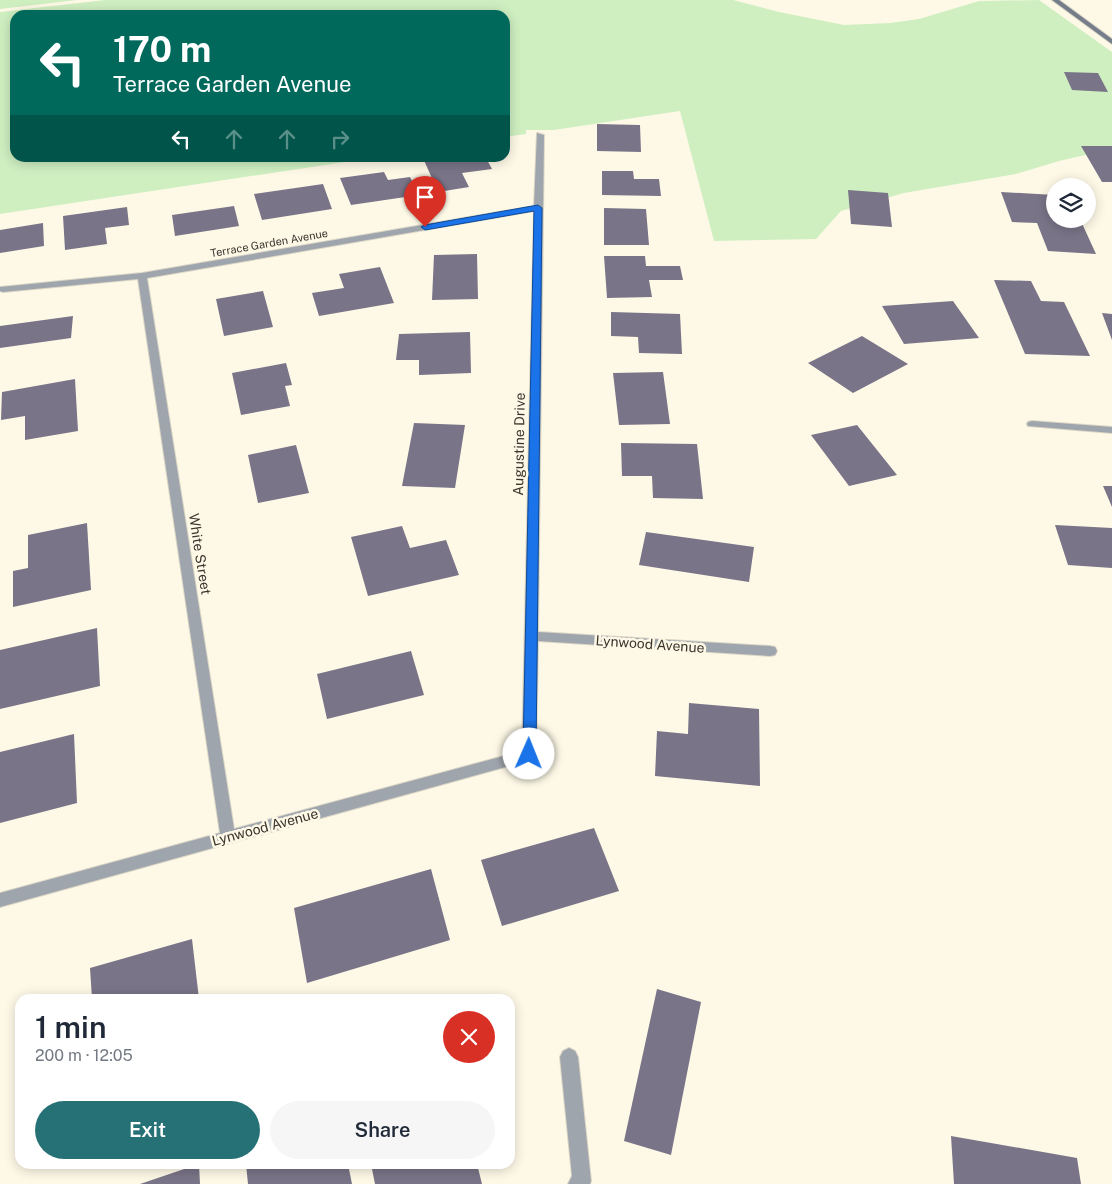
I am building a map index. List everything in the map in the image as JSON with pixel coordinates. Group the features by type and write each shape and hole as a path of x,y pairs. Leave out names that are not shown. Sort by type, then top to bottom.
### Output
{"street":[{"path":"1055,0 1112,42"},
{"name":"Augustine Drive","path":"529,754 540,135"},
{"name":"Terrace Garden Avenue","path":"3,289 142,276 538,208"},
{"name":"White Street","path":"142,276 228,837"},
{"path":"1032,424 1112,430"},
{"name":"Lynwood Avenue","path":"531,636 770,651"},
{"name":"Lynwood Avenue","path":"0,900 529,754"},
{"path":"569,1057 582,1181 577,1184"}],"green space":[{"path":"0,0 77,0 0,9"},
{"path":"105,0 733,0 779,12 844,25 890,23 919,19 979,1 1039,0 1112,52 1112,149 1059,161 1016,174 904,193 841,211 816,239 714,241 680,111 554,130 526,130 526,134 510,136 510,10 18,10"},
{"path":"10,11 10,162 344,162 0,214 0,12"}],"building":[{"path":"1064,72 1098,73 1108,92 1072,90"},
{"path":"597,124 640,125 641,152 597,151"},
{"path":"1081,146 1112,146 1112,182 1102,182"},
{"path":"425,162 488,162 492,169 462,173 469,187 438,192"},
{"path":"602,171 633,171 634,179 659,179 661,196 602,195"},
{"path":"384,172 388,180 410,177 419,195 351,205 340,178"},
{"path":"323,184 332,209 262,220 254,194"},
{"path":"848,190 888,193 892,227 851,224"},
{"path":"1001,192 1046,194 1046,228 1084,228 1096,254 1048,251 1037,223 1012,222"},
{"path":"234,206 239,226 175,236 172,215"},
{"path":"127,207 129,225 105,228 107,244 65,250 63,216"},
{"path":"604,208 646,209 649,245 604,245"},
{"path":"43,223 44,246 0,253 0,230"},
{"path":"477,254 478,299 432,300 434,255"},
{"path":"604,256 645,256 646,266 680,266 683,280 649,280 652,297 607,298"},
{"path":"380,267 394,303 319,316 312,293 344,288 339,274"},
{"path":"994,280 1031,281 1041,301 1064,302 1090,356 1025,354"},
{"path":"263,291 273,327 224,336 216,299"},
{"path":"953,301 979,338 904,344 882,306"},
{"path":"611,312 680,314 682,354 639,353 638,337 611,336"},
{"path":"1102,313 1112,314 1112,340"},
{"path":"73,316 71,338 0,348 0,326"},
{"path":"470,332 471,373 419,375 419,360 396,360 399,334"},
{"path":"862,336 908,364 853,393 808,363"},
{"path":"286,363 292,385 285,386 290,406 241,415 232,373"},
{"path":"663,372 670,424 619,425 613,373"},
{"path":"75,379 78,431 25,440 25,416 1,420 2,392"},
{"path":"414,423 465,425 455,488 402,486"},
{"path":"857,425 897,475 849,486 811,435"},
{"path":"621,443 697,444 703,499 653,498 652,476 622,476"},
{"path":"296,445 309,493 258,503 248,455"},
{"path":"1103,486 1112,486 1112,507"},
{"path":"87,523 91,590 13,607 13,571 28,568 28,535"},
{"path":"1055,525 1112,528 1112,568 1068,565"},
{"path":"402,526 410,548 446,540 459,575 368,596 351,537"},
{"path":"646,532 754,547 749,582 639,565"},
{"path":"97,628 100,686 0,709 0,650"},
{"path":"411,651 424,695 327,719 317,674"},
{"path":"689,703 759,709 760,786 655,776 657,731 688,734"},
{"path":"74,734 77,803 0,823 0,752"},
{"path":"594,828 619,891 502,926 481,860"},
{"path":"431,869 450,940 307,983 294,908"},
{"path":"192,939 198,994 92,994 90,968"},
{"path":"657,989 701,1002 671,1155 624,1141"},
{"path":"951,1136 1077,1158 1081,1184 954,1184"},
{"path":"184,1169 199,1169 200,1184 140,1184"},
{"path":"246,1169 349,1169 352,1184 248,1184"},
{"path":"372,1169 478,1169 482,1184 375,1184"}],"route":[{"path":"425,227 538,208 529,754"}]}
